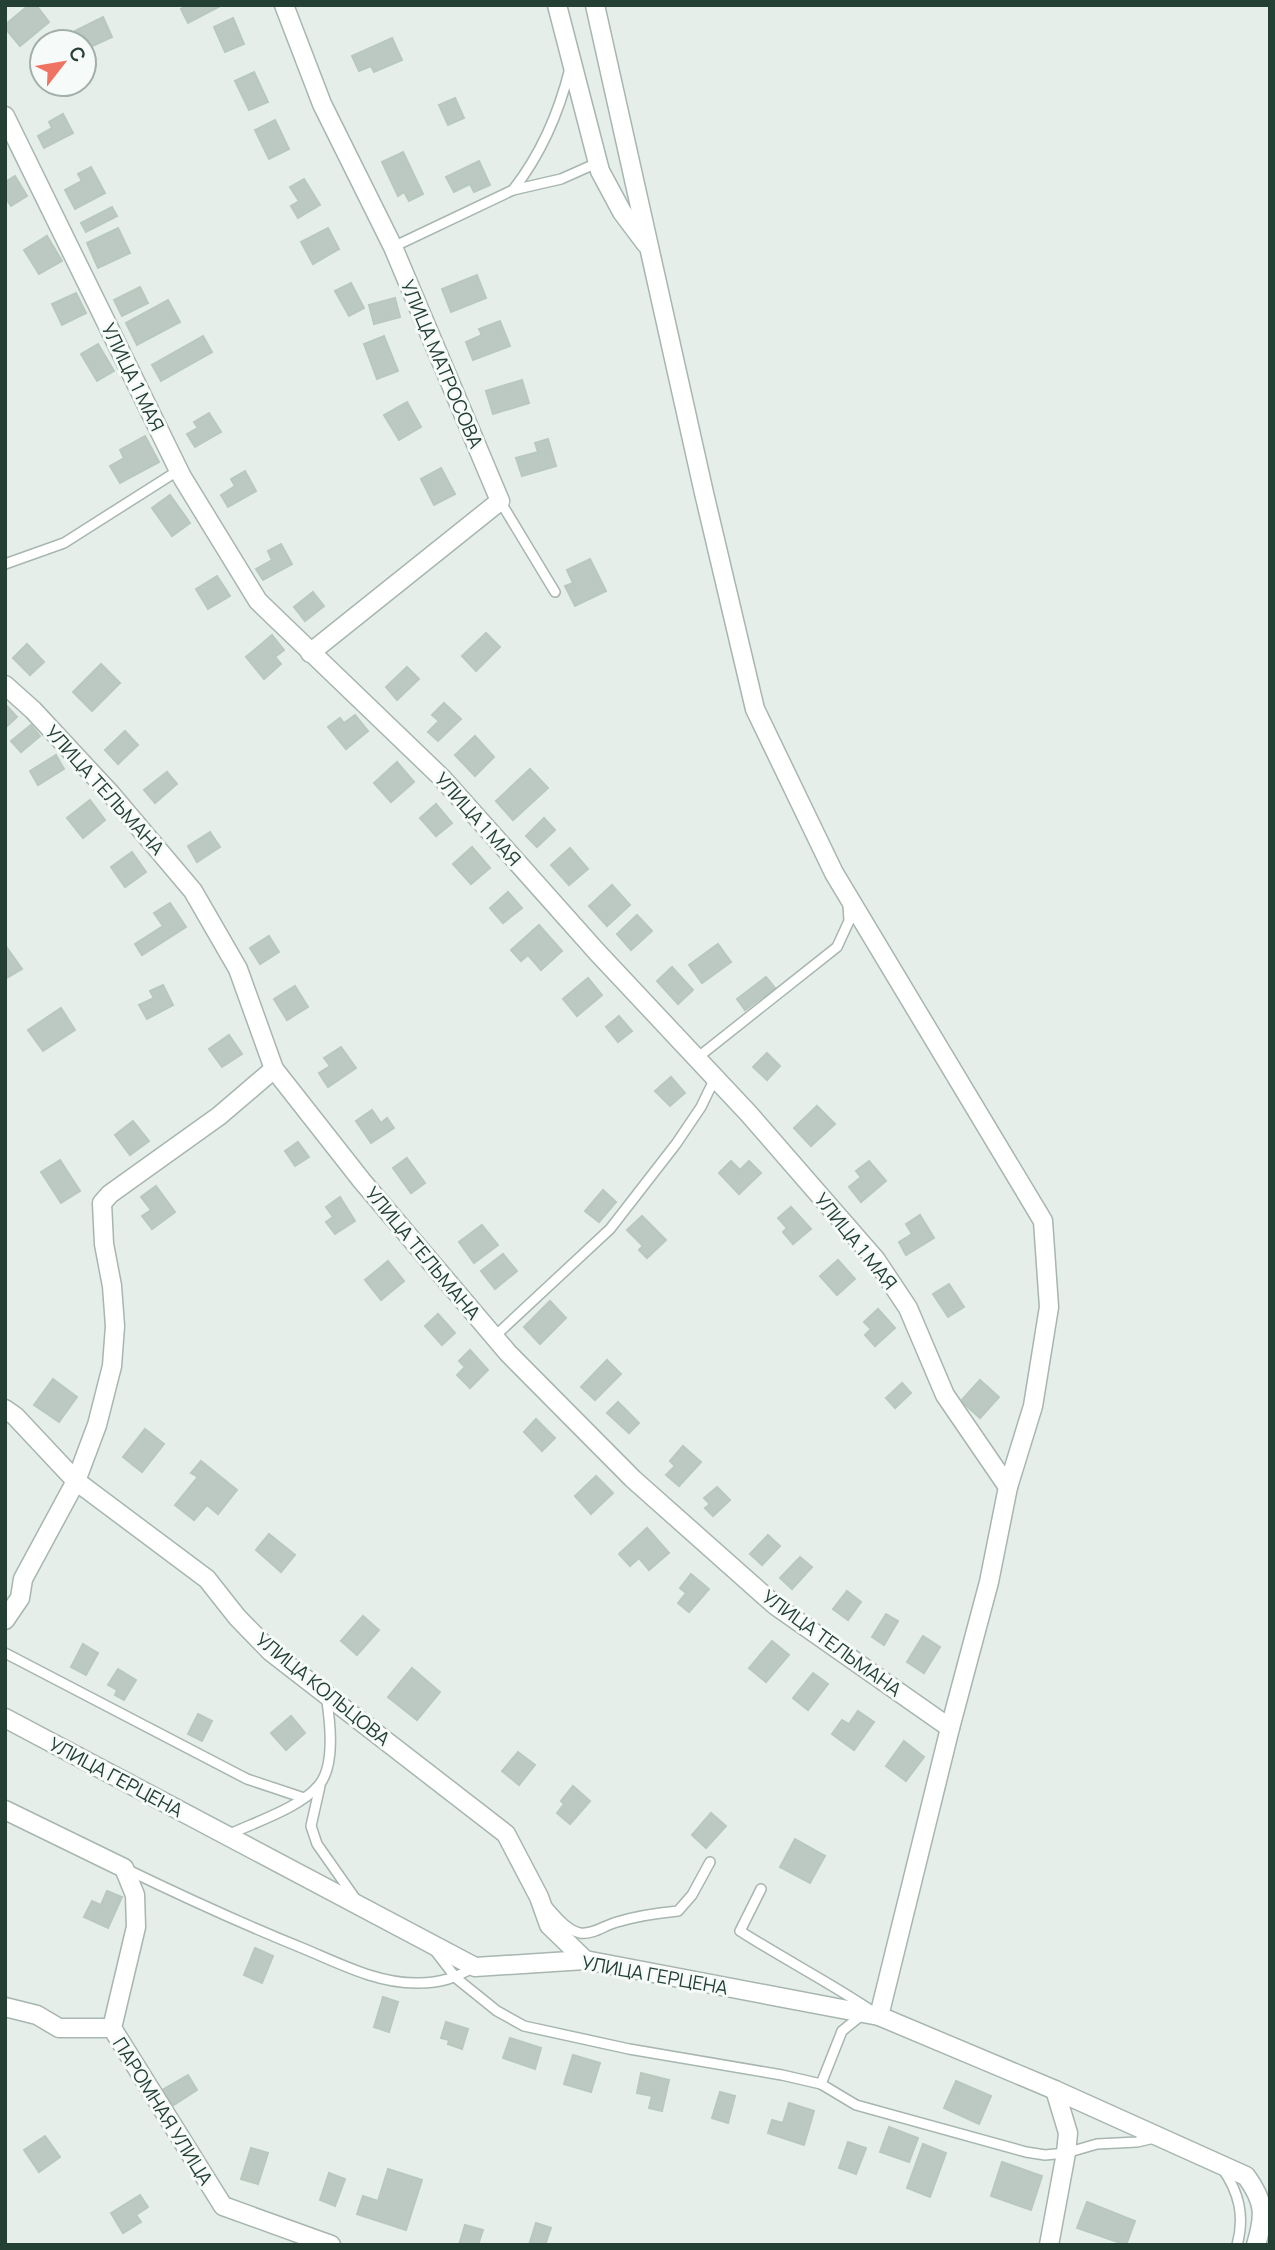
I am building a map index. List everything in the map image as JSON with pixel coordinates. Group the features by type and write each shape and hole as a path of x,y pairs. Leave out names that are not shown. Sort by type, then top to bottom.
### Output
{"street":[{"name":"УЛИЦА МАТРОСОВА","path":"284,5 322,104 393,247 500,501"},
{"path":"557,5 597,163 610,194 650,250"},
{"path":"595,5 755,709 834,873 1043,1221 1049,1307 1033,1406 1009,1487 989,1582 872,2015"},
{"name":"УЛИЦА 1 МАЯ","path":"5,116 178,470 258,601 442,778 597,952 697,1058 876,1260 908,1308 945,1395 1009,1487"},
{"path":"310,653 500,501"},
{"name":"УЛИЦА ТЕЛЬМАНА","path":"5,685 33,710 111,794 193,891 238,969 274,1069 362,1181 494,1337 634,1479 776,1606 950,1728"},
{"path":"5,1620 20,1598 23,1579 75,1481 97,1425 112,1366 115,1326 112,1286 104,1244 102,1203 110,1194 219,1116 274,1069"},
{"name":"УЛИЦА КОЛЬЦОВА","path":"5,1409 15,1416 75,1481 207,1578 237,1617 271,1652 506,1834 539,1897 549,1925 585,1960"},
{"name":"УЛИЦА ГЕРЦЕНА","path":"5,1718 475,1967 585,1960 872,2015 1055,2090 1246,2176 1259,2193 1264,2219 1256,2245"},
{"path":"6,1811 124,1868"},
{"name":"ПАРОМНАЯ УЛИЦА","path":"124,1868 135,1895 136,1927 111,2028 223,2206 331,2245"},
{"path":"5,2007 37,2015 59,2028 111,2028"},
{"path":"1049,2245 1068,2133 1055,2090"}],"lane":[{"path":"513,190 540,151 565,87 571,63"},
{"path":"393,247 513,190 561,178 597,163"},
{"path":"5,564 64,543 178,470"},
{"path":"500,501 555,592"},
{"path":"697,1058 837,947 849,921 848,895"},
{"path":"494,1337 610,1230 676,1144 701,1107 715,1078"},
{"path":"5,1653 247,1779 304,1798"},
{"path":"326,1694 331,1739 311,1826 317,1844 361,1907"},
{"path":"226,1835 304,1798 320,1784"},
{"path":"539,1897 572,1929 581,1933 593,1932 616,1922 644,1915 678,1911 691,1895 710,1862"},
{"path":"124,1868 231,1919 364,1973 394,1981 418,1983 456,1978 475,1967"},
{"path":"761,1889 740,1931 778,1955 814,1973 872,2015 842,2031 821,2084"},
{"path":"428,1942 456,1978 497,2011 524,2026 629,2049 821,2084 856,2105 1026,2152 1045,2155 1066,2153 1097,2144 1137,2142 1159,2137"},
{"path":"833,2007 842,2031"},
{"path":"1219,2164 1229,2178 1242,2209 1237,2245"}],"building":[{"path":"29,5 36,5 49,22 42,28 28,28 28,39 20,46 5,25"},
{"path":"188,5 222,5 188,23 181,9"},
{"path":"103,17 112,37 98,44 98,28 81,28"},
{"path":"233,18 244,44 225,52 214,27"},
{"path":"392,38 402,60 374,72 371,66 359,71 352,56"},
{"path":"254,72 268,102 249,110 235,81"},
{"path":"455,98 464,118 448,125 439,105"},
{"path":"63,114 73,133 44,148 38,136 52,128 49,122"},
{"path":"275,120 289,149 269,159 255,130"},
{"path":"403,152 423,194 409,201 404,192 398,196 382,162"},
{"path":"479,161 490,185 474,192 470,184 454,192 446,177"},
{"path":"91,167 105,193 75,209 65,190 82,181 78,174"},
{"path":"15,176 27,196 11,206 5,197 5,182"},
{"path":"304,179 320,205 298,218 291,206 299,201 290,187"},
{"path":"112,207 117,216 86,232 81,223"},
{"path":"118,228 130,253 98,268 87,243"},
{"path":"328,228 339,249 313,264 301,242"},
{"path":"47,236 62,261 39,274 24,250"},
{"path":"477,275 486,298 451,312 442,289"},
{"path":"351,283 364,308 349,316 335,291"},
{"path":"140,287 148,303 122,316 114,300"},
{"path":"76,293 86,313 62,325 52,304"},
{"path":"395,298 400,317 374,324 369,305"},
{"path":"168,300 180,322 137,345 126,323"},
{"path":"500,321 510,346 473,360 466,342 482,335 479,329"},
{"path":"203,336 212,352 161,381 152,365"},
{"path":"384,336 398,371 377,379 364,344"},
{"path":"98,344 114,371 97,381 81,354"},
{"path":"522,380 529,403 493,414 486,391"},
{"path":"407,402 421,427 399,440 384,415"},
{"path":"209,413 221,432 195,447 187,434 198,428 194,422"},
{"path":"145,436 159,462 120,483 110,466 124,458 120,450"},
{"path":"548,439 556,466 522,476 516,458 538,452 535,443"},
{"path":"441,468 455,494 434,505 421,479"},
{"path":"245,471 256,491 228,507 221,495 235,486 231,479"},
{"path":"170,495 190,523 172,536 152,508"},
{"path":"281,544 292,564 263,580 256,569 272,560 268,551"},
{"path":"590,559 606,591 575,606 565,586 573,583 567,570"},
{"path":"217,576 230,596 208,609 196,589"},
{"path":"313,592 324,606 305,621 294,607"},
{"path":"486,633 500,647 476,671 462,656"},
{"path":"272,635 284,650 275,657 281,664 264,679 246,657"},
{"path":"27,644 44,662 30,675 13,658"},
{"path":"101,664 120,683 92,711 73,692"},
{"path":"407,667 419,679 397,700 386,687"},
{"path":"444,703 461,719 438,741 428,732 439,721 432,715"},
{"path":"5,704 17,717 5,728"},
{"path":"355,715 368,731 346,749 328,727 340,718 344,723"},
{"path":"31,725 40,736 21,752 11,741"},
{"path":"125,731 138,745 118,764 105,750"},
{"path":"475,736 494,757 475,776 455,755"},
{"path":"56,755 64,769 38,785 30,771"},
{"path":"397,762 414,782 391,802 374,783"},
{"path":"530,769 548,788 513,820 496,801"},
{"path":"167,772 177,784 155,803 144,790"},
{"path":"90,800 105,820 83,838 67,818"},
{"path":"436,804 452,823 436,836 420,818"},
{"path":"544,818 555,830 537,847 526,836"},
{"path":"210,832 220,847 197,862 188,846"},
{"path":"472,847 490,868 471,884 453,864"},
{"path":"570,848 588,869 569,885 551,865"},
{"path":"132,852 146,872 125,887 111,867"},
{"path":"612,885 630,905 607,926 589,906"},
{"path":"508,892 522,908 503,923 490,908"},
{"path":"170,903 186,927 142,955 135,944 163,926 154,913"},
{"path":"637,915 652,931 631,950 617,934"},
{"path":"539,925 562,951 541,970 528,955 521,961 511,950"},
{"path":"269,936 279,952 260,964 250,948"},
{"path":"718,944 731,962 702,983 689,965"},
{"path":"5,945 22,969 5,979"},
{"path":"672,967 693,990 678,1004 657,981"},
{"path":"766,977 775,988 745,1010 737,999"},
{"path":"588,978 602,995 577,1016 563,999"},
{"path":"163,985 173,1005 147,1019 139,1005 154,998 150,991"},
{"path":"295,986 308,1007 287,1020 274,999"},
{"path":"61,1008 75,1030 43,1051 28,1030"},
{"path":"619,1016 632,1031 618,1042 606,1027"},
{"path":"229,1035 242,1054 222,1067 209,1049"},
{"path":"341,1047 356,1068 328,1087 319,1073 330,1066 324,1058"},
{"path":"767,1053 780,1066 767,1080 753,1067"},
{"path":"671,1077 685,1093 670,1106 655,1091"},
{"path":"817,1106 835,1124 811,1146 794,1128"},
{"path":"372,1110 381,1123 387,1118 394,1128 371,1143 356,1121"},
{"path":"133,1121 149,1141 130,1155 115,1135"},
{"path":"298,1142 309,1157 295,1166 285,1151"},
{"path":"407,1158 425,1183 411,1193 393,1168"},
{"path":"60,1160 80,1191 61,1203 41,1172"},
{"path":"731,1161 740,1170 749,1161 761,1173 739,1194 719,1173"},
{"path":"869,1161 886,1181 861,1202 849,1187 861,1177 856,1171"},
{"path":"156,1186 175,1212 152,1229 142,1216 151,1210 141,1197"},
{"path":"603,1190 616,1202 599,1222 585,1211"},
{"path":"340,1197 355,1221 335,1234 326,1222 333,1217 326,1207"},
{"path":"791,1207 811,1229 793,1244 783,1232 787,1228 778,1218"},
{"path":"920,1215 934,1238 906,1255 899,1242 912,1234 906,1224"},
{"path":"642,1216 666,1240 647,1258 639,1250 643,1246 627,1230"},
{"path":"482,1225 498,1245 474,1263 459,1242"},
{"path":"503,1254 517,1271 495,1289 481,1271"},
{"path":"838,1260 855,1279 837,1295 820,1276"},
{"path":"388,1261 404,1281 381,1300 365,1280"},
{"path":"949,1284 964,1307 948,1317 933,1294"},
{"path":"550,1301 566,1318 540,1344 524,1327"},
{"path":"878,1309 895,1328 875,1346 865,1335 871,1329 864,1322"},
{"path":"438,1314 455,1333 442,1345 425,1326"},
{"path":"470,1350 488,1370 470,1388 457,1375 465,1367 459,1361"},
{"path":"607,1360 621,1374 595,1400 581,1387"},
{"path":"53,1379 77,1397 59,1422 34,1405"},
{"path":"980,1380 999,1397 980,1418 961,1401"},
{"path":"902,1383 911,1393 895,1408 886,1398"},
{"path":"618,1402 639,1423 629,1433 607,1413"},
{"path":"536,1419 555,1438 542,1451 524,1432"},
{"path":"145,1429 164,1444 142,1472 123,1457"},
{"path":"683,1446 701,1462 679,1486 666,1475 675,1466 670,1461"},
{"path":"201,1461 237,1490 218,1514 207,1505 194,1520 175,1505 198,1477 191,1473"},
{"path":"596,1476 613,1493 591,1514 575,1496"},
{"path":"717,1487 730,1500 713,1516 705,1508 710,1504 704,1498"},
{"path":"647,1528 669,1553 649,1570 639,1558 630,1566 619,1554"},
{"path":"269,1534 295,1555 281,1572 256,1550"},
{"path":"768,1535 780,1546 762,1565 750,1554"},
{"path":"800,1557 812,1567 792,1589 780,1578"},
{"path":"691,1574 709,1589 689,1612 678,1603 686,1593 680,1588"},
{"path":"847,1591 861,1602 848,1620 833,1609"},
{"path":"886,1614 898,1621 884,1645 872,1637"},
{"path":"363,1616 379,1630 357,1655 341,1641"},
{"path":"923,1636 940,1647 924,1673 907,1662"},
{"path":"772,1641 789,1655 766,1682 749,1668"},
{"path":"83,1644 98,1653 86,1675 71,1667"},
{"path":"412,1668 440,1692 417,1720 388,1697"},
{"path":"118,1669 136,1680 124,1700 115,1695 117,1690 108,1685"},
{"path":"813,1673 828,1684 808,1710 793,1698"},
{"path":"858,1711 874,1722 854,1750 832,1734 842,1720 849,1724"},
{"path":"198,1714 212,1721 202,1741 188,1734"},
{"path":"291,1716 305,1733 286,1750 271,1733"},
{"path":"904,1741 924,1757 906,1781 886,1766"},
{"path":"518,1752 535,1765 519,1785 502,1771"},
{"path":"573,1786 590,1801 570,1824 557,1813 564,1804 561,1801"},
{"path":"711,1813 726,1826 706,1848 692,1835"},
{"path":"795,1839 825,1856 810,1883 780,1867"},
{"path":"107,1891 122,1897 108,1928 84,1917 92,1901 101,1905"},
{"path":"255,1948 273,1956 262,1983 244,1975"},
{"path":"383,1997 398,2002 389,2032 374,2027"},
{"path":"446,2022 468,2029 462,2049 441,2038"},
{"path":"510,2038 541,2048 535,2069 503,2058"},
{"path":"573,2055 600,2063 591,2092 564,2084"},
{"path":"641,2073 669,2080 662,2111 649,2108 652,2096 637,2093"},
{"path":"188,2075 197,2090 172,2106 162,2090"},
{"path":"956,2081 991,2096 979,2124 944,2108"},
{"path":"720,2092 735,2096 728,2123 712,2118"},
{"path":"789,2103 814,2111 804,2145 768,2133 772,2120 783,2123"},
{"path":"889,2127 918,2138 909,2162 880,2152"},
{"path":"45,2136 60,2157 39,2172 24,2150"},
{"path":"848,2142 866,2148 856,2174 839,2168"},
{"path":"923,2144 946,2153 930,2197 907,2188"},
{"path":"251,2148 268,2153 258,2184 241,2179"},
{"path":"1002,2162 1042,2176 1031,2210 991,2196"},
{"path":"388,2169 422,2180 406,2230 357,2214 363,2196 378,2201"},
{"path":"329,2173 345,2179 335,2206 320,2200"},
{"path":"140,2195 148,2207 136,2215 141,2222 123,2233 111,2213"},
{"path":"1087,2202 1135,2221 1126,2245 1077,2228"},
{"path":"536,2223 551,2228 545,2245 529,2245"},
{"path":"465,2225 483,2230 478,2245 459,2245"}]}
